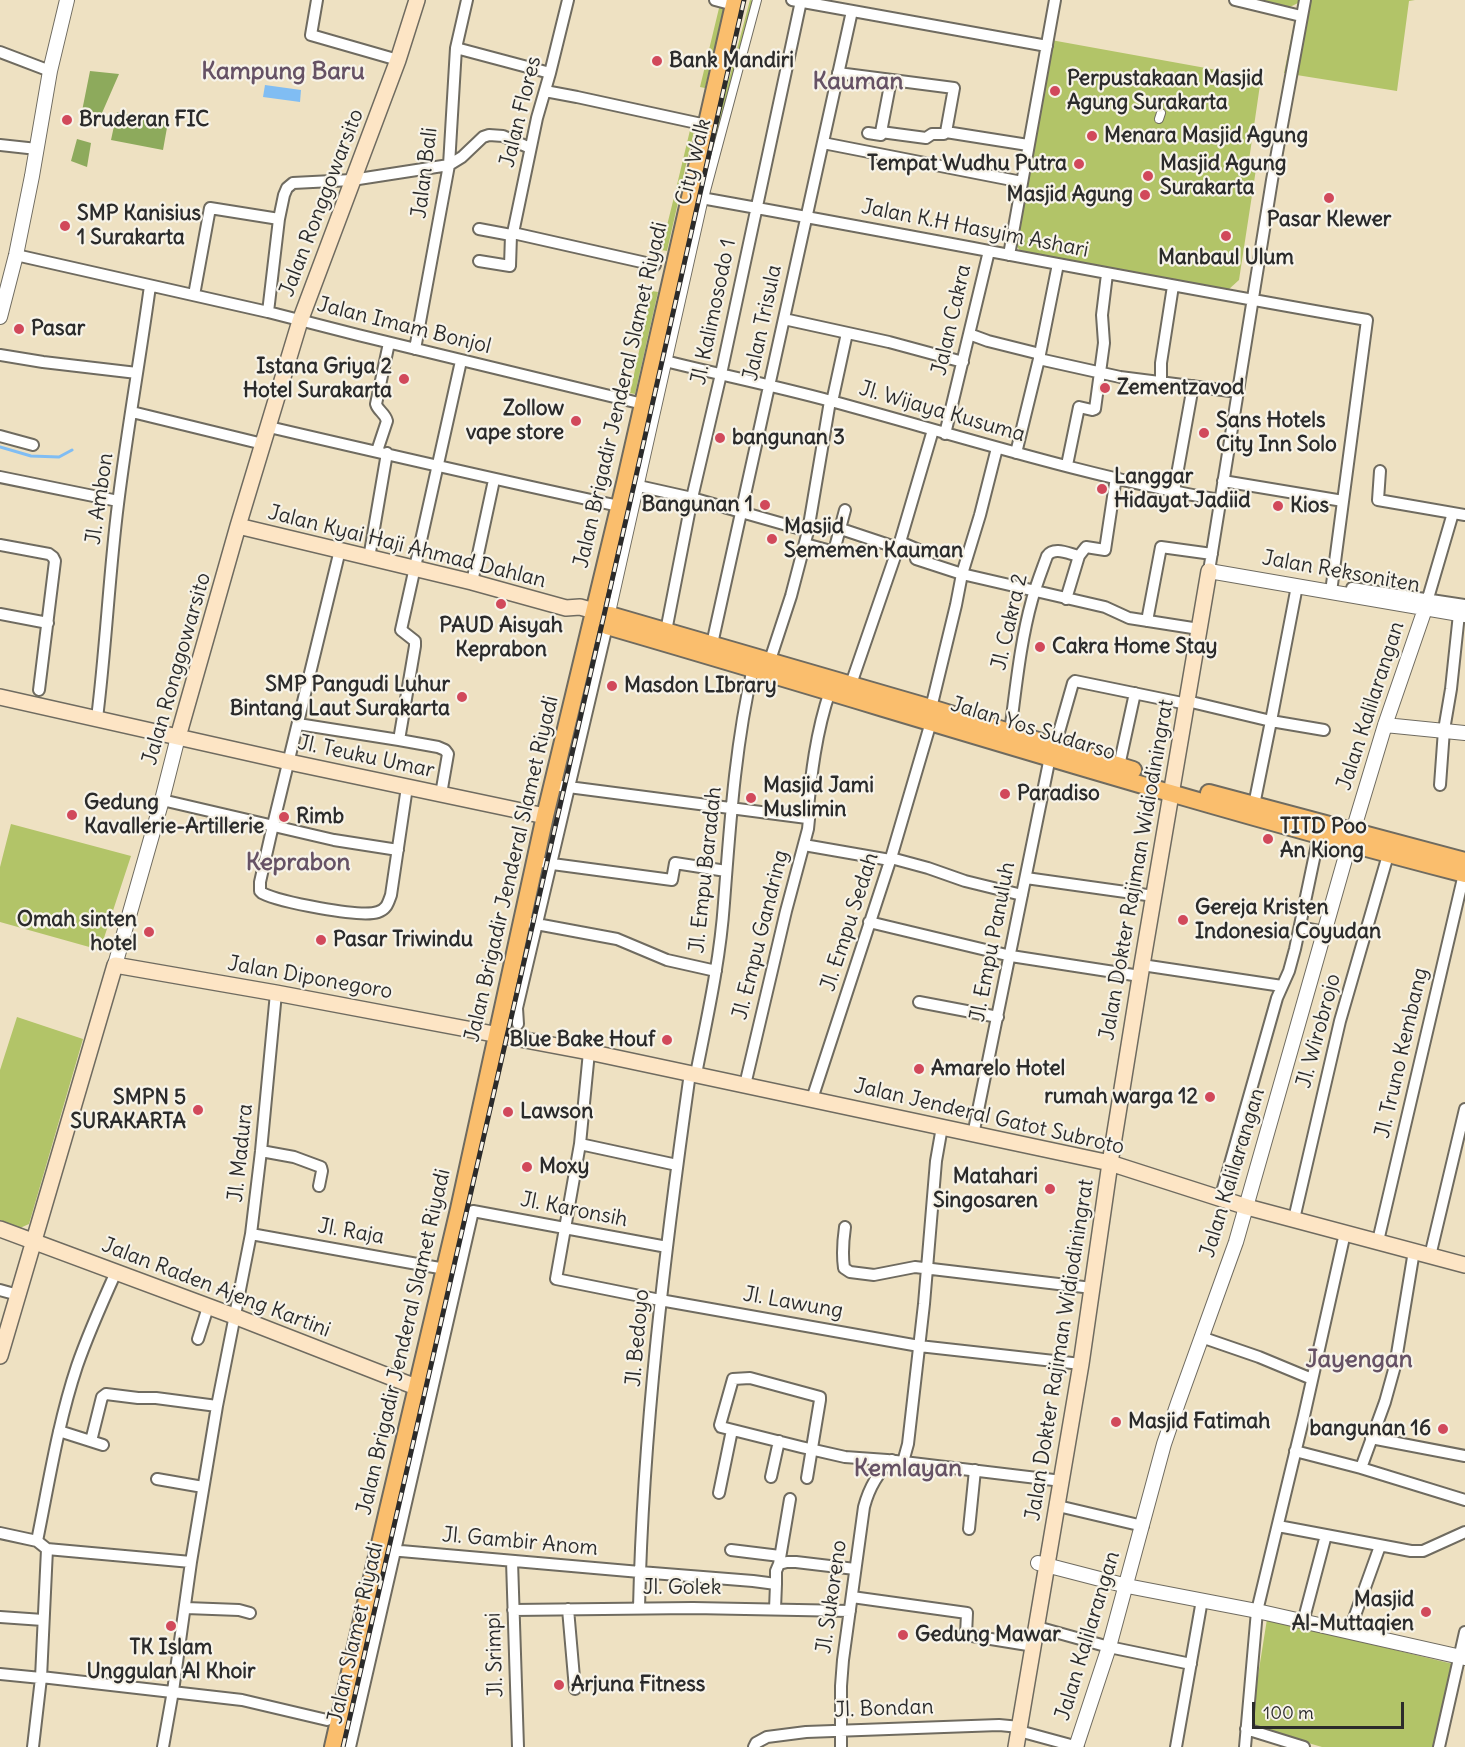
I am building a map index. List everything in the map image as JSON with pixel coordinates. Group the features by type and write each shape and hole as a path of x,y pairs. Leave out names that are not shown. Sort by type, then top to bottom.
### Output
{"main road":[{"name":"Jalan Ronggowarsito","path":"178,737 238,526 300,321 398,60 417,0"},
{"name":"Jalan Brigadir Jenderal Slamet Riyadi","path":"333,1747 417,1387 437,1334 445,1269 497,1034 530,923 544,862 545,816 562,785 583,696 592,615 619,506 632,485 643,404 660,360 697,197 706,125 734,2"},
{"name":"Jalan Kyai Haji Ahmad Dahlan","path":"238,526 472,582 566,608 578,618 592,615"},
{"name":"Jalan Dokter Rajiman Widiodiningrat","path":"1016,1747 1037,1627 1043,1564 1058,1506 1141,970 1209,571"},
{"name":"Jalan Yos Sudarso","path":"592,615 753,668 1052,752 1173,788 1319,836 1351,838 1388,855 1465,870"},
{"name":"Jalan Yos Sudarso","path":"609,620 666,631 770,660 852,684 930,717 1010,732 1052,752 1119,766 1173,788 1254,805 1351,838 1465,870"},
{"name":"Jl. Teuku Umar","path":"0,697 289,762 545,816"},
{"name":"Jalan Ronggowarsito","path":"0,1354 115,965"},
{"name":"Jalan Diponegoro","path":"115,965 497,1034"},
{"name":"Jalan Jenderal Gatot Subroto","path":"497,1034 693,1073 1110,1163 1246,1207 1465,1265"},
{"name":"Jalan Raden Ajeng Kartini","path":"0,1229 417,1387"}],"street":[{"path":"0,317 16,255 50,71 67,0"},
{"path":"317,0 311,35 398,60"},
{"name":"Jalan Bali","path":"415,349 449,165 456,48 467,0"},
{"name":"Jalan Flores","path":"479,261 510,266 512,234 530,148 568,0"},
{"path":"715,0 734,2"},
{"name":"City Walk","path":"697,197 757,0"},
{"path":"1009,255 1055,0"},
{"path":"1236,0 1301,16"},
{"name":"Jalan Dokter Rajiman Widiodiningrat","path":"1209,571 1272,180 1305,0"},
{"path":"796,1 1047,46"},
{"name":"Jl. Kalimosodo 1","path":"666,631 692,498 757,208 796,1"},
{"name":"Jalan Trisula","path":"712,644 852,11"},
{"path":"456,48 550,73"},
{"path":"0,52 50,71"},
{"path":"838,73 954,88 946,132"},
{"path":"868,133 881,135 891,80"},
{"path":"545,92 706,125"},
{"path":"881,132 926,138 932,134 946,132 1028,145"},
{"path":"268,312 279,219 284,195 292,183 352,180 449,165 462,157 483,137 489,135 503,136 530,148"},
{"path":"823,143 1022,182"},
{"path":"0,145 37,149"},
{"name":"Jalan K.H Hasyim Ashari","path":"697,197 1253,301 1367,320 1343,501"},
{"path":"194,295 210,208 279,219"},
{"path":"479,229 655,265"},
{"name":"Jalan Cakra","path":"945,434 989,250"},
{"name":"Jalan Imam Bonjol","path":"16,255 268,312 643,404"},
{"path":"1016,453 1058,264"},
{"path":"1067,465 1075,406 1094,409 1104,343 1102,315 1107,274"},
{"name":"Jl. Ambon","path":"97,718 118,501 150,286"},
{"path":"1161,382 1161,363 1173,286"},
{"path":"784,319 917,349 963,362"},
{"path":"770,660 805,544 831,401 847,333"},
{"path":"969,334 1039,357 1120,377 1238,392"},
{"path":"369,558 387,421 386,416 376,404 389,343"},
{"path":"0,355 137,373"},
{"path":"583,696 609,620 632,485 660,360"},
{"name":"Jl. Wijaya Kusuma","path":"660,360 831,401 1016,453 1220,500"},
{"path":"399,740 415,646 414,641 402,630 461,361"},
{"path":"1174,491 1193,386"},
{"path":"133,405 263,444"},
{"path":"268,427 494,480 619,506"},
{"path":"852,684 899,545 933,430"},
{"path":"0,436 33,446"},
{"name":"Jl. Empu Sedah","path":"812,1099 890,859 930,717 962,574 997,448"},
{"path":"1380,471 1377,500 1465,514"},
{"path":"0,477 118,501"},
{"path":"1066,599 1079,556 1086,547 1105,550 1116,477"},
{"path":"472,582 494,480"},
{"path":"1223,481 1343,501 1331,592"},
{"path":"632,485 692,498 808,531"},
{"path":"805,544 834,551 845,510"},
{"path":"1352,588 1426,604 1453,513"},
{"path":"841,529 919,550 916,559 962,574 1105,607 1129,618 1199,629"},
{"path":"0,545 49,554 55,559 39,690"},
{"path":"1147,621 1161,547 1212,554"},
{"path":"340,550 273,825 260,891 265,895 291,902 364,914 377,913 386,908 392,895 407,787"},
{"name":"Jl. Cakra 2","path":"1010,732 1021,650 1034,591 1049,553 1056,551 1079,556"},
{"name":"Jalan Reksoniten","path":"1209,571 1463,611"},
{"path":"1254,805 1297,586"},
{"name":"Jalan Kalilarangan","path":"1076,1747 1127,1586 1164,1444 1236,1242 1351,838 1385,725 1426,604"},
{"path":"1440,786 1444,730 1463,611"},
{"path":"0,614 48,623"},
{"name":"Jl. Empu Baradah","path":"693,1073 716,971 741,722 753,668"},
{"name":"Jl. Empu Panuluh","path":"973,1135 1052,752 1073,683 1075,681 1135,693"},
{"name":"Jl. Empu Gandring","path":"745,1084 783,922 804,845 818,737 830,691"},
{"path":"1119,766 1135,693 1324,730"},
{"path":"298,724 438,747 448,754 441,794"},
{"path":"1385,725 1465,733"},
{"name":"Jalan Ronggowarsito","path":"115,965 178,737"},
{"path":"726,871 675,863 672,880 544,862 562,785 807,818"},
{"path":"162,800 334,840 398,850"},
{"path":"1220,1199 1282,986 1289,971 1319,836"},
{"path":"804,845 890,859 1022,895"},
{"name":"Jl. Wirobrojo","path":"1294,1219 1338,1031 1388,855"},
{"name":"Jl. Truno Kembang","path":"1378,1242 1465,870"},
{"path":"1026,878 1154,896"},
{"path":"869,922 1011,956 1282,986"},
{"path":"518,1024 517,1008 530,923 618,939 674,962 716,971"},
{"path":"1300,927 1325,932"},
{"name":"Jl. Madura","path":"163,1747 203,1487 251,1234 276,993"},
{"path":"919,1002 998,1017"},
{"path":"565,1228 580,1144 590,1052"},
{"name":"Jl. Bedoyo","path":"639,1608 660,1300 677,1165 693,1073"},
{"path":"1430,1256 1465,1109"},
{"path":"897,1461 908,1444 936,1161 942,1126"},
{"path":"580,1144 677,1165"},
{"path":"261,1151 299,1158 321,1167 319,1186"},
{"name":"Jl. Karonsih","path":"473,1211 667,1247"},
{"name":"Jalan Slamet Riyadi","path":"350,1747 396,1550 437,1334 473,1211"},
{"path":"845,1227 843,1260 844,1268 850,1272 874,1275 915,1267 1092,1288"},
{"name":"Jl. Lawung","path":"565,1228 556,1279 919,1346 1081,1364"},
{"path":"1245,1747 1257,1611 1345,1233"},
{"name":"Jl. Raja","path":"251,1234 445,1269"},
{"path":"1361,1468 1385,1402 1395,1366 1414,1251"},
{"path":"37,1541 59,1431 77,1367 94,1320 116,1272"},
{"path":"0,1290 18,1295"},
{"path":"198,1339 208,1307"},
{"path":"1201,1337 1312,1378"},
{"path":"807,1478 812,1449 820,1397 750,1378 732,1380 721,1427 732,1430 779,1441 812,1449 845,1457 1062,1481"},
{"path":"91,1441 102,1397 106,1394 217,1406"},
{"path":"719,1493 732,1430"},
{"path":"59,1431 102,1445"},
{"path":"1371,1438 1465,1456"},
{"path":"771,1477 779,1441"},
{"path":"1295,1451 1361,1468 1465,1500"},
{"name":"Jl. Sukoreno","path":"842,1747 841,1686 864,1507 875,1479 897,1461"},
{"path":"969,1529 975,1470"},
{"path":"157,1479 203,1487"},
{"path":"776,1609 776,1570 780,1560 790,1500"},
{"path":"1058,1506 1143,1526"},
{"path":"1278,1526 1412,1551 1423,1551 1465,1532"},
{"path":"0,1533 37,1541 47,1548 191,1562"},
{"path":"1303,1622 1326,1535"},
{"path":"1349,1632 1380,1546"},
{"path":"33,1747 41,1678 47,1548"},
{"name":"Jl. Gambir Anom","path":"378,1549 776,1584"},
{"path":"731,1550 787,1562 855,1569"},
{"name":"Jl. Srimpi","path":"512,1561 518,1747"},
{"path":"1043,1564 1127,1586 1257,1611 1462,1658"},
{"path":"852,1597 967,1613 966,1635 1034,1646"},
{"path":"1176,1747 1202,1600"},
{"path":"186,1608 250,1612"},
{"name":"Jl. Golek","path":"513,1610 639,1608 850,1611"},
{"path":"568,1609 575,1689"},
{"path":"0,1617 43,1620"},
{"path":"1037,1627 1109,1647 1191,1664"},
{"path":"1439,1747 1462,1658 1465,1632"},
{"path":"0,1674 242,1700 327,1720"},
{"name":"Jl. Bondan","path":"754,1747 756,1743 767,1737 806,1732 999,1725 1020,1729 1076,1747"},
{"path":"1246,1729 1304,1747"}],"green space":[{"path":"750,0 754,1 703,189 700,188"},
{"path":"1260,0 1298,0 1298,3 1290,7"},
{"path":"1299,0 1415,0 1409,1 1397,91 1284,73"},
{"path":"720,4 725,5 705,88 700,87"},
{"path":"1051,40 1261,78 1248,167 1256,169 1239,280 1228,290 1024,256 1012,240"},
{"path":"90,71 119,74 102,113 82,111"},
{"path":"117,112 168,122 163,150 111,140"},
{"path":"691,126 695,127 680,190 676,189"},
{"path":"77,139 91,143 87,167 71,161"},
{"path":"674,197 679,198 667,251 661,250"},
{"path":"652,291 658,292 635,394 630,393"},
{"path":"11,824 131,856 100,950 0,922 0,867"},
{"path":"17,1017 83,1039 29,1224 20,1228 0,1220 0,1070"},
{"path":"1267,1619 1453,1664 1435,1747 1322,1747 1250,1726"}],"water":[{"path":"265,85 301,90 300,102 263,97"}],"waterway":[{"path":"0,447 31,456 59,457 72,450"}],"railway":[{"path":"343,1747 744,0"}],"place":[{"name":"Bank Mandiri","path":"657,61"},
{"name":"Perpustakaan Masjid Agung Surakarta","path":"1055,91"},
{"name":"Bruderan FIC","path":"67,120"},
{"name":"Menara Masjid Agung","path":"1092,136"},
{"name":"Tempat Wudhu Putra","path":"1079,164"},
{"name":"Masjid Agung Surakarta","path":"1148,176"},
{"name":"Masjid Agung","path":"1145,195"},
{"name":"Pasar Klewer","path":"1329,198"},
{"name":"SMP Kanisius 1 Surakarta","path":"65,226"},
{"name":"Manbaul Ulum","path":"1226,236"},
{"name":"Pasar","path":"19,329"},
{"name":"Istana Griya 2 Hotel Surakarta","path":"404,379"},
{"name":"Zementzavod","path":"1105,388"},
{"name":"Zollow vape store","path":"576,421"},
{"name":"Sans Hotels City Inn Solo","path":"1204,433"},
{"name":"bangunan 3","path":"720,438"},
{"name":"Langgar Hidayat Jadiid","path":"1102,489"},
{"name":"Bangunan 1","path":"765,505"},
{"name":"Kios","path":"1278,506"},
{"name":"Masjid Sememen Kauman","path":"772,539"},
{"name":"PAUD Aisyah Keprabon","path":"501,604"},
{"name":"Cakra Home Stay","path":"1040,647"},
{"name":"Masdon LIbrary","path":"612,686"},
{"name":"SMP Pangudi Luhur Bintang Laut Surakarta","path":"462,697"},
{"name":"Paradiso","path":"1005,794"},
{"name":"Masjid Jami Muslimin","path":"751,798"},
{"name":"Gedung Kavallerie-Artillerie","path":"72,815"},
{"name":"Rimb","path":"284,817"},
{"name":"TITD Poo An Kiong","path":"1268,839"},
{"name":"Gereja Kristen Indonesia Coyudan","path":"1183,920"},
{"name":"Omah sinten hotel","path":"149,932"},
{"name":"Pasar Triwindu","path":"321,940"},
{"name":"Blue Bake Houf","path":"667,1040"},
{"name":"Amarelo Hotel","path":"919,1069"},
{"name":"rumah warga 12","path":"1210,1097"},
{"name":"SMPN 5 SURAKARTA","path":"198,1110"},
{"name":"Lawson","path":"508,1112"},
{"name":"Moxy","path":"527,1167"},
{"name":"Matahari Singosaren","path":"1050,1189"},
{"name":"Masjid Fatimah","path":"1116,1422"},
{"name":"bangunan 16","path":"1443,1429"},
{"name":"Masjid Al-Muttaqien","path":"1426,1612"},
{"name":"TK Islam Unggulan Al Khoir","path":"171,1626"},
{"name":"Gedung Mawar","path":"903,1635"},
{"name":"Arjuna Fitness","path":"559,1685"}],"district":[{"name":"Kampung Baru","path":"283,72"},
{"name":"Kauman","path":"858,82"},
{"name":"Keprabon","path":"298,863"},
{"name":"Jayengan","path":"1359,1360"},
{"name":"Kemlayan","path":"908,1469"}]}
